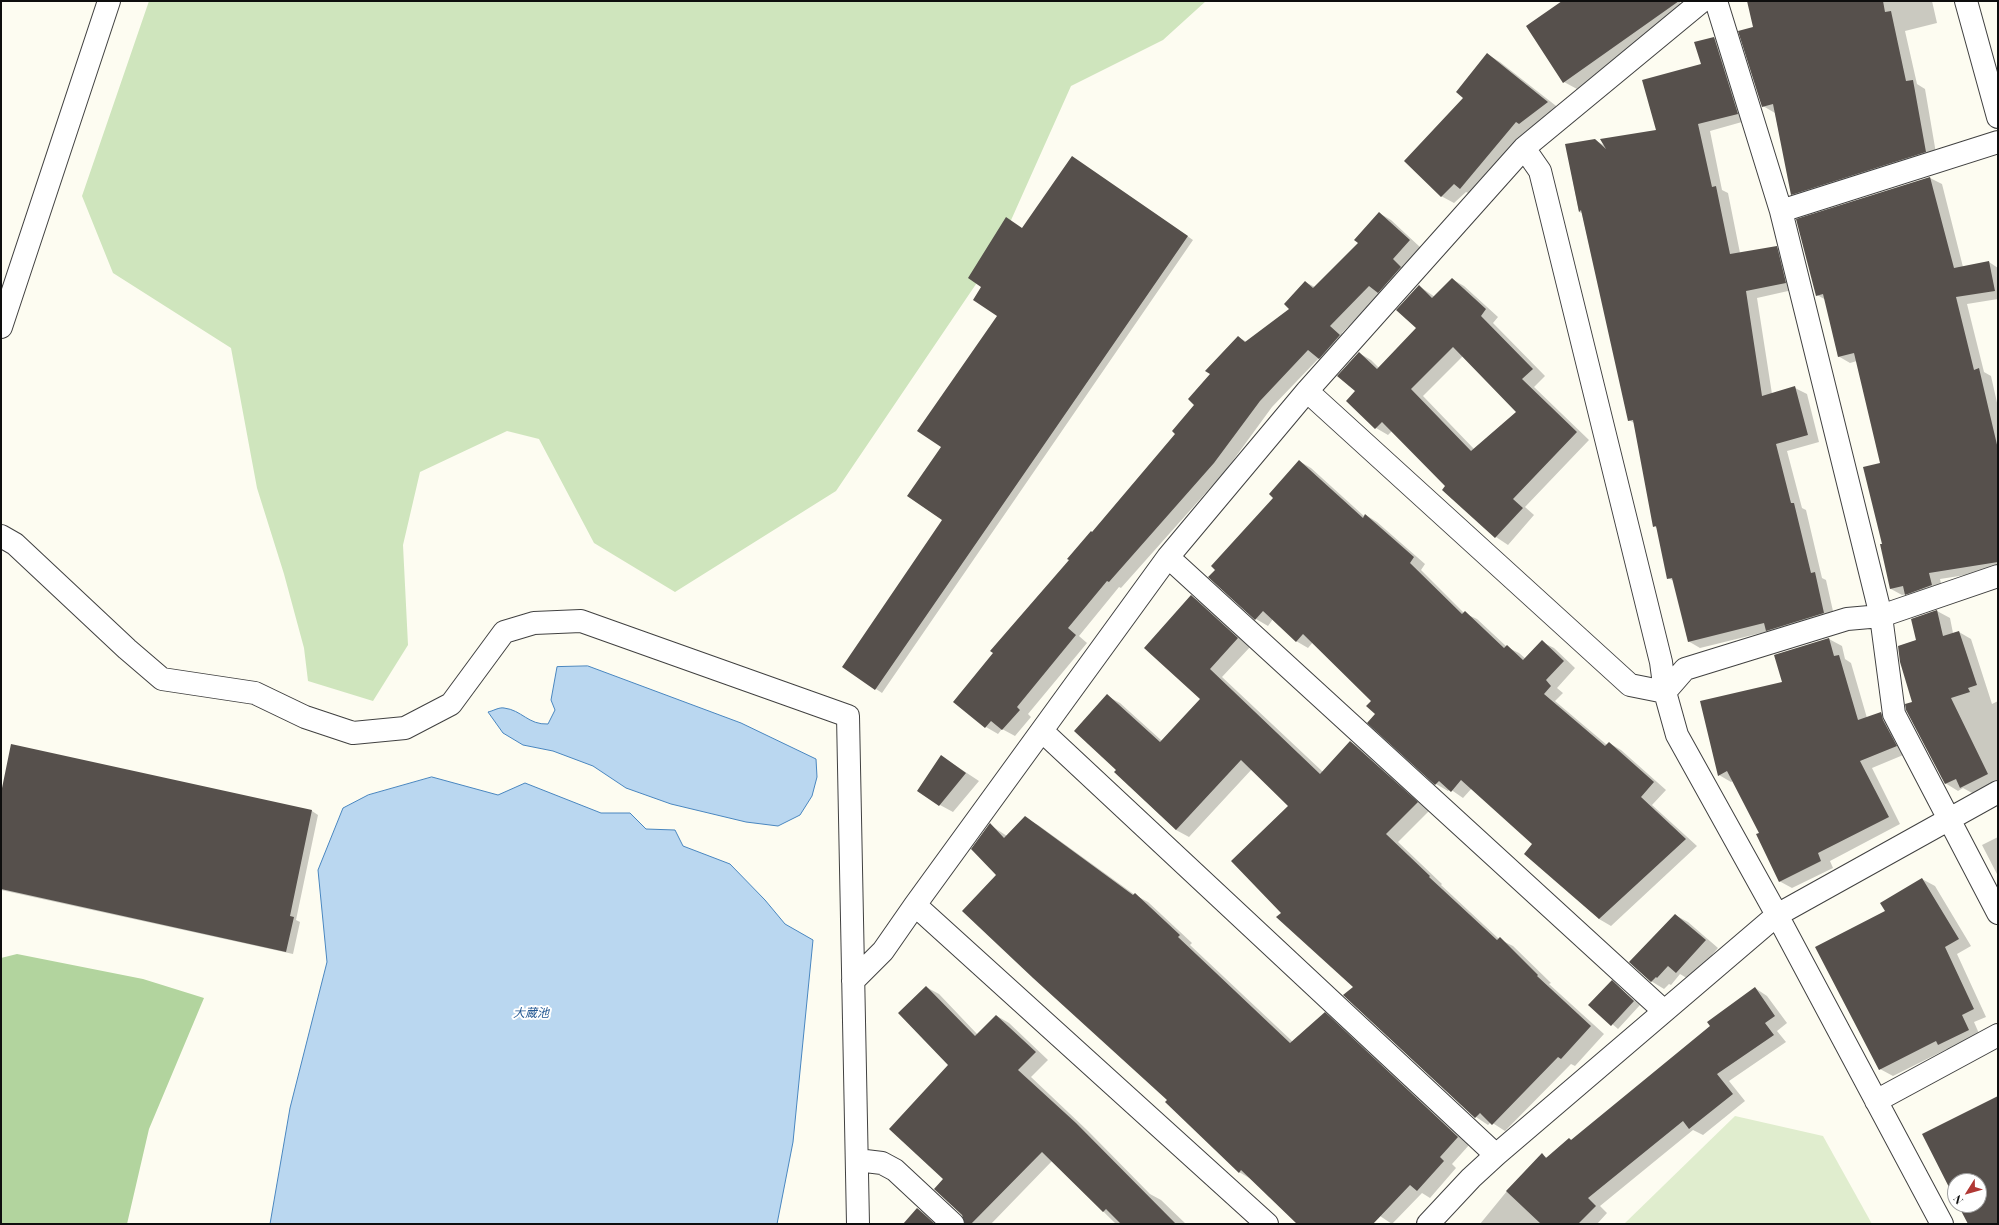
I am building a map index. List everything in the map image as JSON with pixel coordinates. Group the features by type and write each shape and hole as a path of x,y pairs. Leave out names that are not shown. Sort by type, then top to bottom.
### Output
{"street":[{"path":"1,327 109,1"},
{"path":"853,981 883,951 1168,557 1307,391 1524,148 1702,1"},
{"path":"1716,1 1781,211 1881,616 1894,714 1948,820 1998,913"},
{"path":"1966,1 1998,118"},
{"path":"1781,211 1998,142"},
{"path":"1524,148 1540,171 1661,662 1666,692 1677,735 1777,915 1942,1224"},
{"path":"1307,391 1630,685 1666,692"},
{"path":"1,536 15,544 127,649 162,679 255,693 305,717 353,734 405,728 451,704 504,632 534,623 581,621 848,716 858,1224"},
{"path":"1168,557 1664,1011"},
{"path":"1666,692 1685,669 1846,619 1881,616 1998,576"},
{"path":"1042,731 1496,1155"},
{"path":"1428,1224 1471,1178 1496,1155 1777,915 1998,792"},
{"path":"915,905 1267,1224"},
{"path":"1876,1101 1998,1035"},
{"path":"857,1160 882,1163 895,1170 953,1224"}],"green space":[{"path":"149,1 1206,1 1163,40 1071,86 995,256 836,491 675,592 594,543 539,439 507,431 420,472 403,545 408,645 373,701 308,681 304,648 284,574 257,488 231,348 113,273 82,196"},
{"path":"17,954 143,979 204,998 149,1129 127,1224 1,1224 1,958"},
{"path":"1735,1116 1823,1136 1872,1224 1624,1224"}],"water":[{"path":"588,666 741,723 816,759 817,777 812,796 800,815 778,826 746,822 671,804 626,788 593,766 553,751 523,745 503,733 488,712 502,708 510,709 535,722 548,724 555,710 551,700 557,667"},
{"name":"大蔵池","path":"432,777 498,795 525,783 601,813 630,813 646,829 675,830 683,846 730,864 765,900 785,924 813,940 793,1142 777,1224 270,1224 290,1108 327,962 318,870 343,808 368,795"}],"building":[{"path":"1562,1 1679,1 1563,83 1526,26"},
{"path":"1747,1 1883,1 1885,12 1891,11 1906,81 1913,80 1926,152 1791,195 1773,104 1762,107 1738,31 1753,27"},
{"path":"1714,37 1738,114 1698,124 1712,187 1716,186 1730,254 1777,246 1786,283 1746,291 1762,396 1795,386 1808,435 1776,444 1791,503 1794,503 1811,573 1815,572 1824,613 1766,631 1764,623 1688,642 1672,578 1667,579 1656,526 1653,527 1633,420 1628,421 1581,210 1579,212 1565,144 1595,139 1606,149 1600,139 1656,130 1642,80 1701,64 1694,42"},
{"path":"1487,53 1548,102 1519,124 1516,122 1460,189 1454,184 1441,197 1404,161 1463,98 1456,92"},
{"path":"1072,156 1188,236 875,690 842,667 942,520 907,496 941,447 917,431 997,316 973,300 981,287 968,278 1006,217 1022,228"},
{"path":"1930,177 1954,268 1989,261 1995,291 1956,297 1974,370 1979,368 1998,449 1998,562 1929,573 1932,585 1905,595 1903,586 1890,589 1880,544 1882,544 1863,467 1880,463 1854,353 1838,357 1823,294 1816,296 1796,219"},
{"path":"1379,212 1410,240 1393,259 1401,267 1378,293 1369,286 1330,326 1340,335 1319,359 1308,350 1260,401 1214,463 1109,582 1107,581 1068,628 1076,635 1017,707 1020,710 1002,730 991,721 985,728 953,702 993,653 990,651 1175,434 1172,431 1194,405 1188,399 1210,374 1205,371 1238,336 1245,342 1289,309 1284,304 1305,281 1313,288 1358,243 1354,240"},
{"path":"1452,278 1486,309 1481,316 1533,369 1522,379 1577,432 1513,499 1523,508 1495,538 1442,490 1445,486 1382,422 1375,429 1346,401 1355,391 1337,376 1359,352 1377,369 1416,328 1396,310 1419,285 1432,298","holes":["1453,347 1516,412 1471,451 1411,389"]},
{"path":"1299,460 1363,518 1365,514 1414,557 1410,563 1462,614 1465,611 1504,648 1507,645 1523,660 1542,640 1564,661 1546,680 1551,686 1544,694 1605,746 1609,742 1654,782 1641,797 1686,839 1599,919 1524,854 1532,844 1461,780 1451,792 1439,781 1435,785 1367,723 1375,714 1366,706 1371,701 1303,634 1296,642 1263,611 1255,620 1208,577 1215,570 1211,566 1273,498 1269,494"},
{"path":"1191,595 1238,638 1210,669 1320,774 1350,741 1418,802 1386,834 1430,876 1429,877 1497,940 1500,937 1538,975 1537,976 1591,1026 1561,1059 1558,1057 1492,1125 1480,1113 1475,1118 1343,995 1353,987 1276,917 1281,913 1231,861 1288,806 1241,760 1176,830 1114,772 1116,770 1074,731 1107,694 1160,742 1200,699 1144,648"},
{"path":"1937,610 1943,636 1959,631 1977,685 1968,688 1970,692 1951,698 1988,774 1960,788 1956,779 1945,784 1906,710 1905,704 1912,702 1900,662 1898,646 1916,640 1911,619"},
{"path":"1829,638 1834,656 1839,655 1858,720 1881,712 1883,720 1897,746 1860,761 1889,817 1818,853 1821,861 1779,882 1756,834 1759,833 1727,771 1718,776 1700,701 1782,682 1774,655"},
{"path":"11,744 312,810 290,916 294,917 286,952 1,889 1,793"},
{"path":"941,755 966,773 939,806 917,791"},
{"path":"1025,816 1133,895 1135,893 1180,935 1178,937 1290,1043 1325,1012 1458,1137 1440,1157 1444,1161 1417,1191 1410,1185 1373,1224 1297,1224 1241,1170 1239,1173 1165,1102 1167,1100 962,911 996,875 971,849 990,823 1004,838"},
{"path":"1922,878 1959,939 1945,947 1974,1009 1962,1015 1969,1030 1938,1045 1936,1041 1879,1070 1815,947 1885,911 1880,903"},
{"path":"1675,914 1706,940 1676,973 1668,966 1651,982 1629,962"},
{"path":"1612,980 1634,1001 1611,1026 1588,1005"},
{"path":"926,986 975,1036 996,1015 1036,1052 1018,1070 1076,1123 1176,1224 1121,1224 1106,1209 1103,1212 1042,1152 971,1224 965,1224 962,1215 934,1189 943,1179 889,1129 948,1065 898,1013"},
{"path":"1755,987 1775,1016 1765,1023 1774,1035 1717,1074 1733,1094 1689,1129 1683,1121 1588,1198 1596,1206 1578,1224 1541,1224 1506,1191 1542,1153 1546,1158 1569,1138 1571,1140 1710,1026 1707,1022"},
{"path":"1998,1096 1998,1224 1968,1224 1962,1213 1987,1213 1987,1173 1947,1173 1947,1183 1922,1134"},
{"path":"917,1208 935,1224 903,1224"}]}
